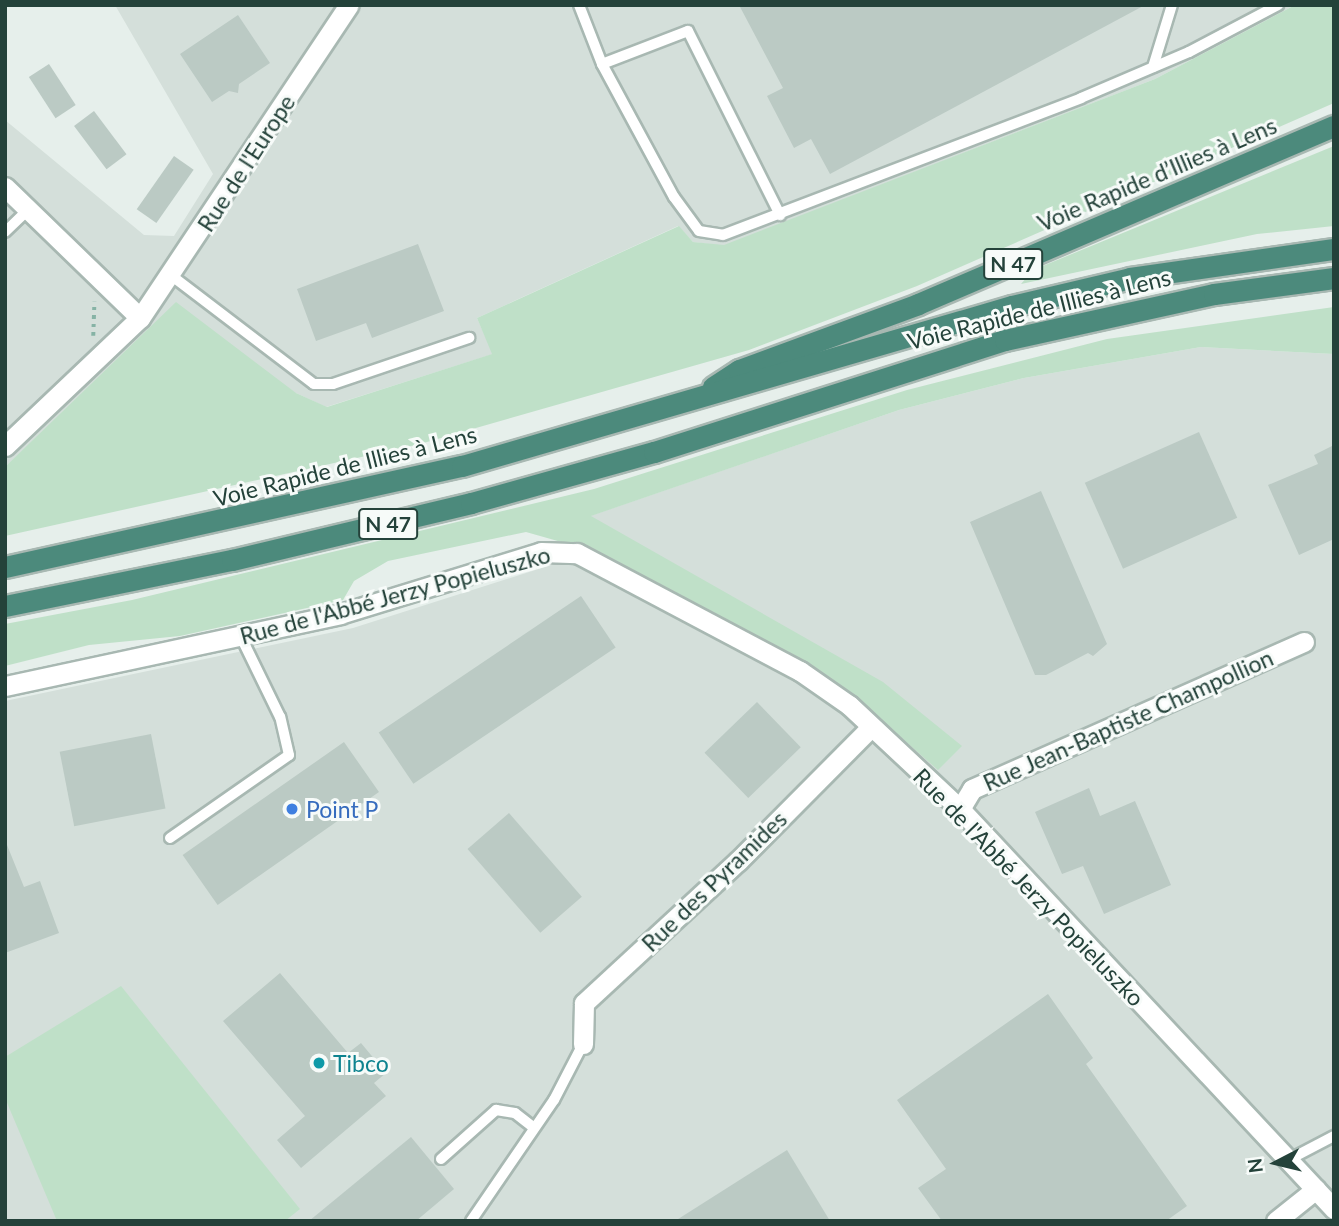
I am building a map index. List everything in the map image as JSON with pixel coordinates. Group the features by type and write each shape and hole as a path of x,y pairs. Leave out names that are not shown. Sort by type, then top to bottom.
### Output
{"highway":[{"name":"Voie Rapide d’Illies à Lens","path":"694,400 739,370 918,304 1334,126"},
{"name":"Voie Rapide de Illies à Lens","path":"5,567 303,505 694,400 1012,306 1130,278 1334,249"},
{"name":"Voie Rapide de Illies à Lens","path":"5,606 418,516 764,416 1032,334 1214,294 1334,278"}],"street":[{"name":"Rue de l'Europe","path":"5,446 140,318 172,276 349,5"},
{"path":"5,187 140,318"},
{"name":"Rue de l'Abbé Jerzy Popieluszko","path":"5,686 241,637 561,550 577,553 800,671 871,727 960,809 1334,1209"},
{"name":"Rue Jean-Baptiste Champollion","path":"960,809 972,789 1304,642"},
{"name":"Rue des Pyramides","path":"583,1044 584,1003 738,861 871,727"},
{"path":"1276,1221 1316,1189"}],"lane":[{"path":"579,5 602,64 674,197 699,231 723,235 1153,68 1278,5"},
{"path":"1153,68 1172,5"},
{"path":"1254,18 1258,5"},
{"path":"602,64 688,31 780,215"},
{"path":"5,232 29,209"},
{"path":"172,276 314,384 333,384 468,338"},
{"path":"170,838 289,755 280,717 241,637"},
{"path":"471,1221 534,1128 583,1044"},
{"path":"441,1159 496,1110 514,1113 534,1128"},
{"path":"1288,1160 1334,1136"}],"path":[{"path":"83,347 93,338 95,305 83,280 85,263"}],"shaded area":[{"path":"115,5 1295,5 1155,79 724,246 693,242 678,226 477,318 493,354 326,407 296,393 34,441 5,467 5,120 144,235 174,236 213,174"},
{"path":"1201,347 1334,354 1334,1221 5,1221 5,701 353,628 554,564 590,516 899,410 1024,378"}],"green space":[{"path":"1295,5 1334,5 1334,103 917,286 749,350 420,444 5,536 5,467 176,302 296,393 327,407 492,354 477,318 679,226 693,242 724,245 1155,79"},
{"path":"1334,146 1334,226 1257,234 1021,284 1033,270"},
{"path":"1334,307 1334,354 1201,347 1024,378 899,410 591,516 883,682 962,746 938,770 856,698 805,664 593,551 526,532 388,561 354,581 343,600 180,636 89,645 5,666 5,624 132,600 594,489 907,390 1107,339"},
{"path":"121,986 300,1209 285,1221 57,1221 5,1098 5,1057"}],"building":[{"path":"739,5 1145,5 830,174 811,139 794,148 767,96 783,88"},
{"path":"238,15 270,63 239,84 238,93 229,91 212,102 180,54"},
{"path":"49,64 76,105 56,118 29,77"},
{"path":"94,111 126,154 107,169 74,126"},
{"path":"174,156 194,170 156,223 137,209"},
{"path":"418,244 444,311 372,338 366,323 316,341 297,289"},
{"path":"1199,432 1237,518 1123,569 1085,483"},
{"path":"1334,445 1334,539 1299,555 1268,485 1318,464 1314,455"},
{"path":"1041,491 1107,644 1093,656 1088,653 1046,675 1035,675 970,522"},
{"path":"581,596 616,647 413,784 379,732"},
{"path":"757,702 801,747 748,798 704,753"},
{"path":"151,734 166,809 74,826 60,752"},
{"path":"344,742 379,792 218,905 183,855"},
{"path":"1089,788 1100,816 1135,801 1171,885 1104,914 1083,866 1062,874 1035,812"},
{"path":"509,813 582,897 540,933 467,849"},
{"path":"5,840 24,887 40,881 59,933 5,953"},
{"name":"Tibco","path":"280,973 348,1053 361,1043 386,1073 374,1083 386,1096 301,1168 277,1140 305,1116 223,1021"},
{"path":"1048,994 1093,1058 1086,1064 1187,1206 1166,1221 942,1221 918,1188 946,1169 897,1100"},
{"path":"411,1137 454,1189 416,1221 309,1221"},
{"path":"787,1150 830,1221 675,1221"}],"place":[{"name":"Point P","path":"292,809"},
{"name":"Tibco","path":"319,1063"}]}
